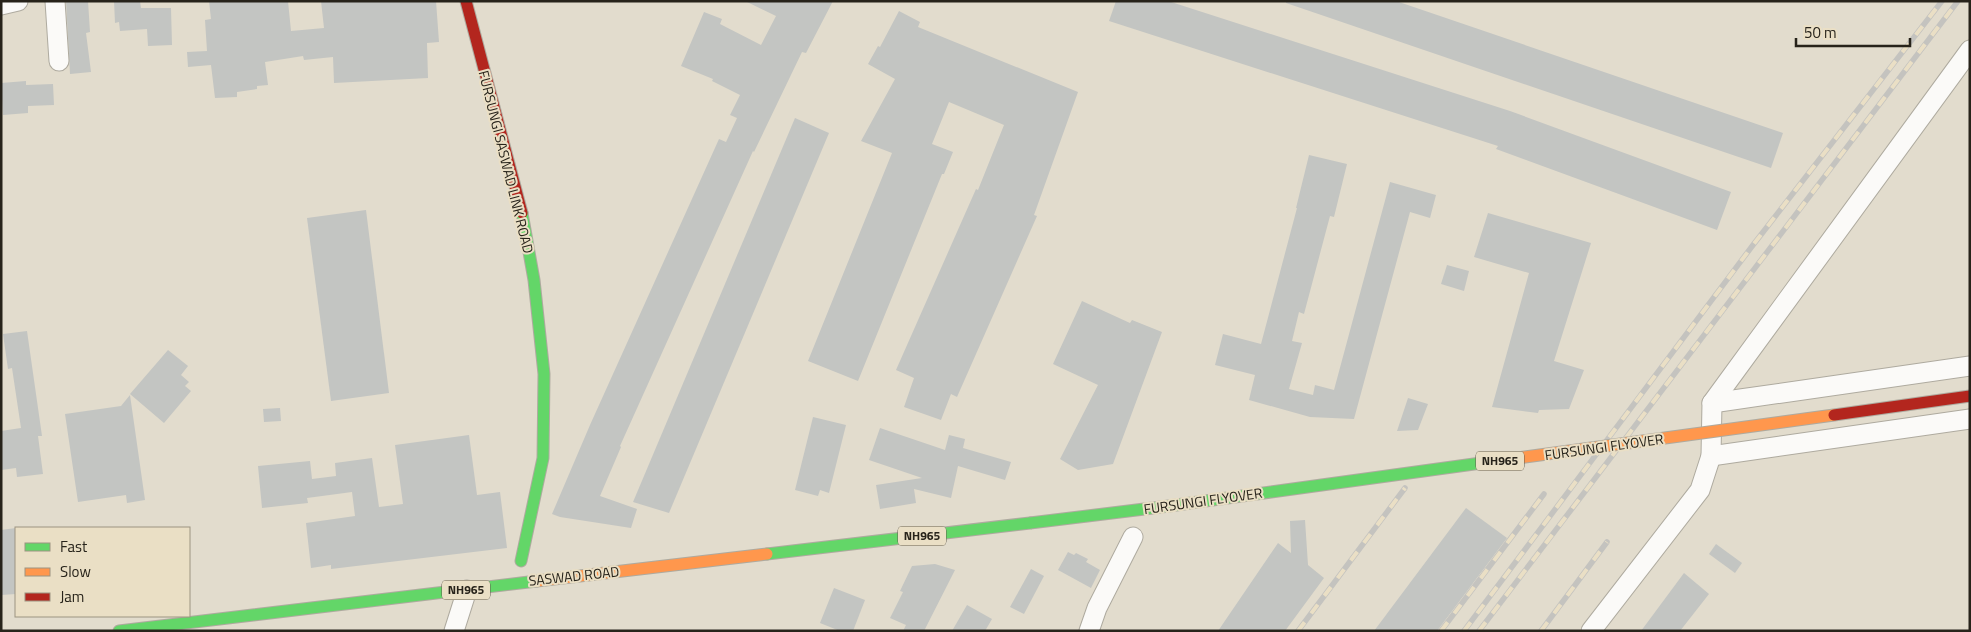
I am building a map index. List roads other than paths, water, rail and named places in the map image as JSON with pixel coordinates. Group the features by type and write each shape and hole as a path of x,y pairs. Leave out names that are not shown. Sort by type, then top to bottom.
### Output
{"main road":[{"name":"FURSUNGI SASWAD LINK ROAD","path":"466,1 526,227 544,374 543,458 521,561"},
{"name":"FURSUNGI FLYOVER","path":"1030,523 1169,506 1970,396"},
{"name":"SASWAD ROAD","path":"118,631 1030,523"}],"street":[{"path":"1,5 18,1"},
{"path":"55,1 59,61"},
{"path":"1591,631 1700,490 1711,456 1712,403 1970,50"},
{"path":"1712,403 1970,366"},
{"path":"1711,456 1970,419"},
{"path":"1089,631 1097,608 1133,537"},
{"path":"454,631 466,590"}],"railway":[{"path":"1464,631 1753,245 1942,1"},
{"path":"1479,631 1958,1"},
{"path":"1298,631 1405,488"},
{"path":"1441,631 1544,494"},
{"path":"1541,631 1607,542"}]}
